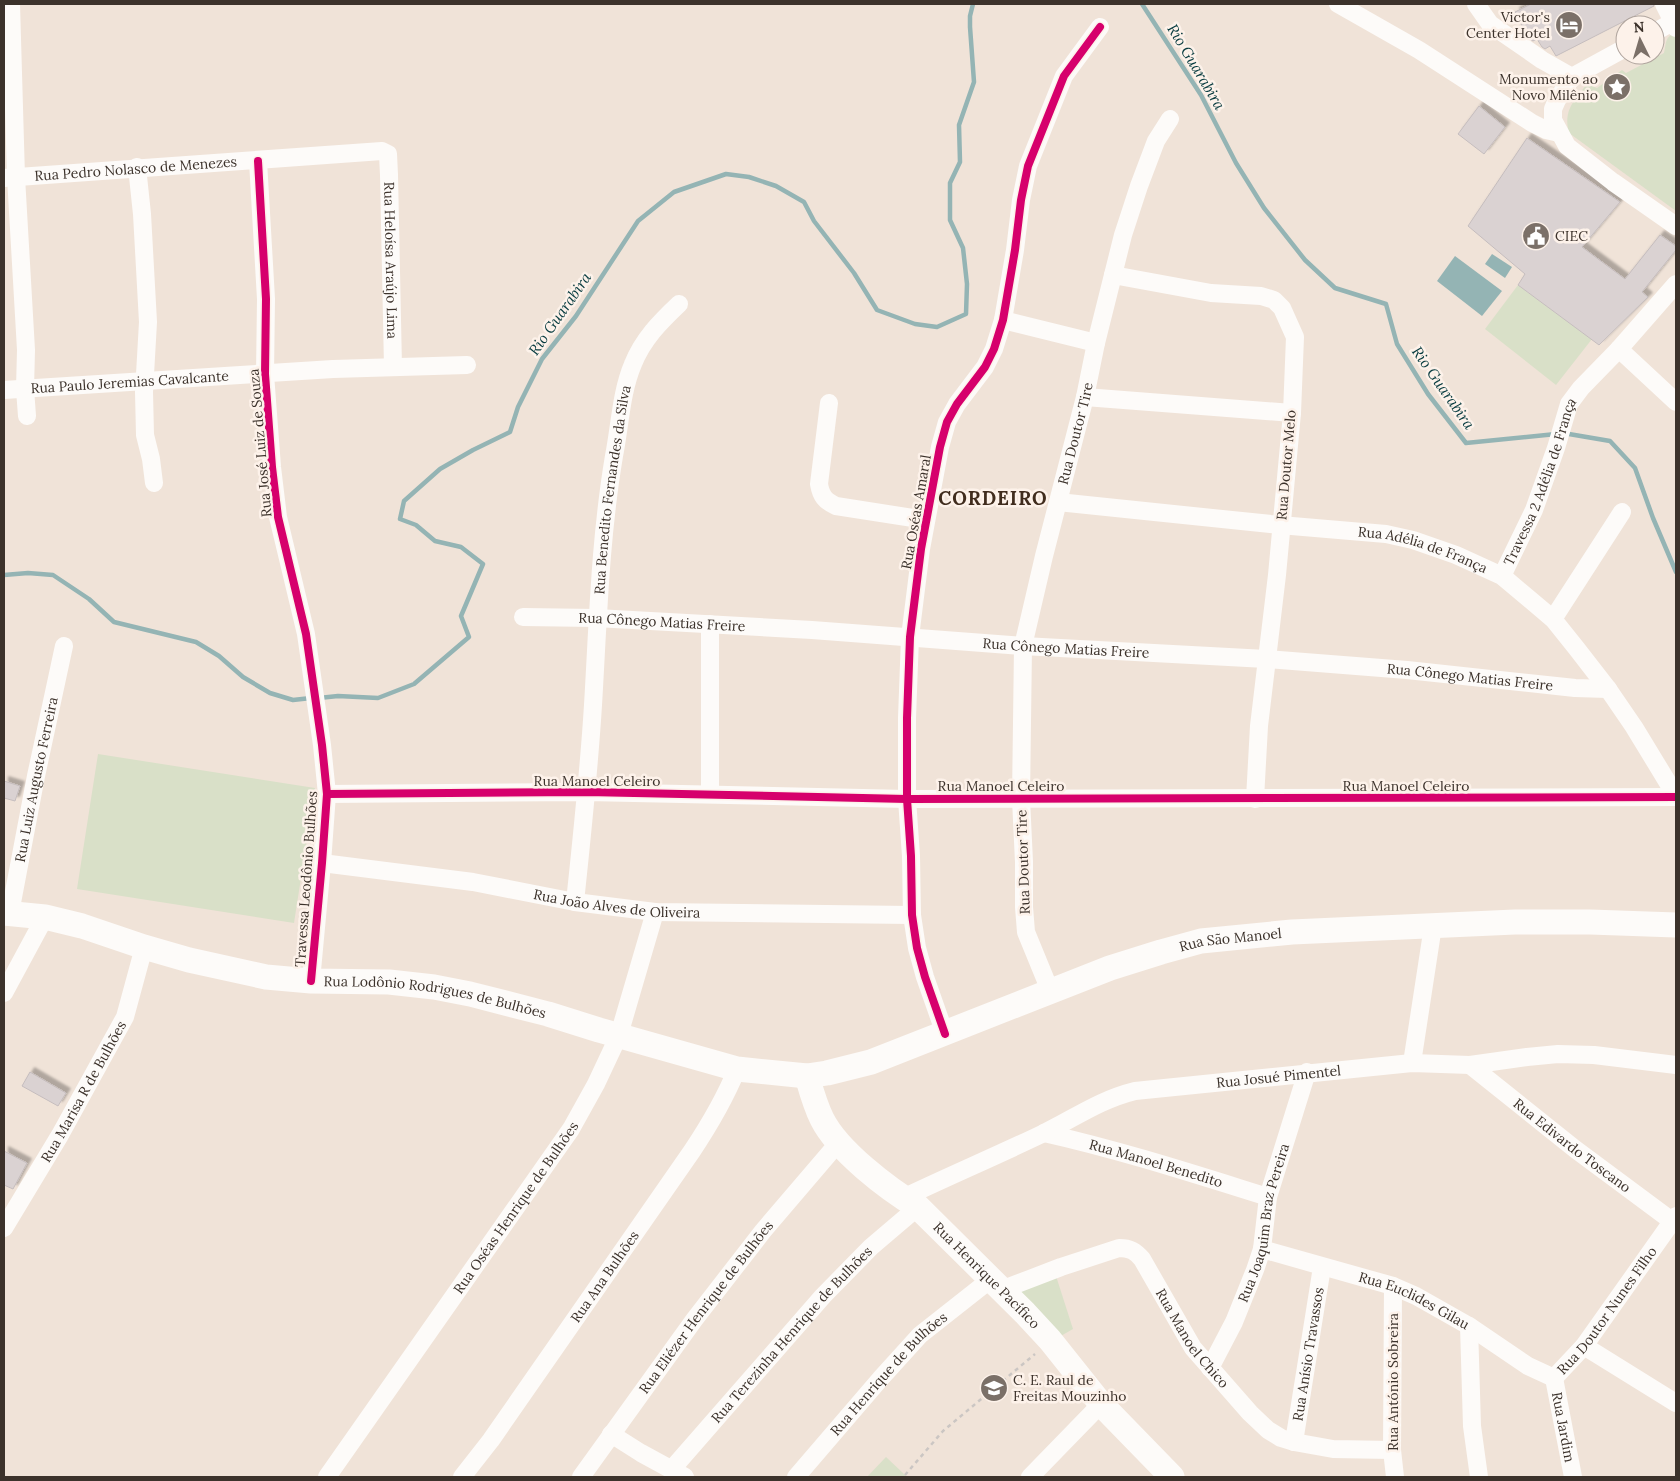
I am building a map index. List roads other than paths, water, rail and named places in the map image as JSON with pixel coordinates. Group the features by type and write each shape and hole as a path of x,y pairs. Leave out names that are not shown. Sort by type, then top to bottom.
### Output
{"main road":[{"name":"Rua Lodônio Rodrigues de Bulhões","path":"7,913 45,917 82,926 144,947 227,969 266,976 310,981 381,982 434,987 470,994 539,1011 737,1069 807,1076"},
{"name":"Rua São Manoel","path":"807,1076 871,1062 1110,968 1201,941 1292,932 1515,922 1676,925"},
{"name":"Rua Henrique Pacífico","path":"807,1076 814,1101 823,1120 839,1142 864,1166 910,1202 996,1285 1050,1340 1101,1404 1172,1477"}],"street":[{"path":"11,4 10,177 26,350 25,389 27,416"},
{"path":"1338,4 1419,50 1532,123 1546,130 1559,132"},
{"path":"1476,4 1490,24 1542,60 1572,77"},
{"path":"1664,4 1675,23"},
{"name":"Rua Oséas Amaral","path":"945,1034 925,977 917,948 912,915 908,799 910,637 926,520 940,447 947,422 957,404 985,367 994,349 1003,320 1028,166 1064,76 1100,27"},
{"path":"1615,53 1572,77 1553,109 1554,120 1567,146 1613,182 1676,226"},
{"name":"Rua Doutor Tire","path":"1051,992 1026,932 1021,799 1023,646 1123,235 1156,141 1170,119"},
{"name":"Rua Pedro Nolasco de Menezes","path":"10,177 137,167 258,161 373,151 382,151 388,154"},
{"name":"Rua Heloísa Araújo Lima","path":"388,154 393,367"},
{"name":"Rua José Luiz de Souza","path":"258,161 266,299 265,374 272,467 278,517 306,634 318,718"},
{"path":"137,167 142,214 148,322 144,402 145,435 154,483"},
{"name":"Rua Doutor Melo","path":"1113,275 1203,291 1261,296 1274,300 1282,308 1295,337 1292,413 1280,525 1277,575 1259,726 1255,799"},
{"name":"Travessa 2 Adélia de França","path":"1502,576 1534,510 1569,404 1581,388 1619,350 1676,284"},
{"name":"Rua Benedito Fernandes da Silva","path":"575,902 587,792 600,560 608,492 626,384 632,364 642,344 679,304"},
{"path":"1003,320 1096,343"},
{"path":"1619,350 1676,402"},
{"name":"Rua Paulo Jeremias Cavalcante","path":"4,390 393,367 467,365"},
{"path":"1085,397 1292,413"},
{"path":"829,403 819,484 821,493 827,502 836,506 926,520"},
{"name":"Rua Adélia de França","path":"1058,502 1386,534 1413,540 1456,555 1502,576 1553,619 1608,689 1634,727 1676,797"},
{"path":"1553,619 1622,512"},
{"name":"Rua Cônego Matias Freire","path":"523,617 596,618 710,624 1023,646 1266,659 1407,670 1575,688 1608,689"},
{"path":"710,624 710,794"},
{"name":"Rua Luiz Augusto Ferreira","path":"7,913 64,646"},
{"name":"Travessa Leodônio Bulhões","path":"310,981 327,794 318,718"},
{"name":"Rua Manoel Celeiro","path":"327,794 587,792 908,799 1676,797"},
{"name":"Rua João Alves de Oliveira","path":"322,863 473,882 575,902 656,912 912,915"},
{"name":"Rua Oséas Henrique de Bulhões","path":"327,1477 571,1129 596,1084 619,1035 656,912"},
{"path":"4,993 45,917"},
{"path":"1412,1063 1433,926"},
{"name":"Rua Marisa R de Bulhões","path":"4,1228 55,1143 122,1023 134,988 144,947"},
{"name":"Rua Josué Pimentel","path":"910,1202 1102,1101 1135,1091 1307,1072 1412,1063 1470,1065 1558,1054 1594,1055 1676,1065"},
{"name":"Rua Edivardo Toscano","path":"1470,1065 1575,1149 1675,1220"},
{"name":"Rua Ana Bulhões","path":"462,1477 524,1393 696,1144 727,1094 737,1069"},
{"name":"Rua Joaquim Braz Pereira","path":"1210,1368 1234,1322 1256,1270 1262,1249 1268,1197 1307,1072"},
{"name":"Rua Manoel Benedito","path":"1044,1133 1144,1159 1268,1197"},
{"name":"Rua Eliézer Henrique de Bulhões","path":"580,1477 694,1320 764,1231 839,1142"},
{"name":"Rua Terezinha Henrique de Bulhões","path":"679,1473 823,1296 871,1247 910,1202"},
{"name":"Rua Doutor Nunes Filho","path":"1554,1378 1584,1346 1675,1220"},
{"name":"Rua Manoel Chico","path":"996,1285 1119,1248 1128,1248 1136,1252 1142,1259 1192,1348 1250,1413 1268,1430 1281,1438 1294,1442 1333,1449 1392,1450"},
{"name":"Rua Euclides Gilau","path":"1262,1249 1393,1286 1416,1296 1469,1326 1528,1366 1554,1378"},
{"name":"Rua Anísio Travassos","path":"1294,1442 1322,1267"},
{"name":"Rua Henrique de Bulhões","path":"796,1477 920,1335 996,1285"},
{"name":"Rua António Sobreira","path":"1393,1286 1392,1450 1395,1477"},
{"path":"1469,1326 1472,1426 1479,1477"},
{"path":"1584,1346 1676,1403"},
{"name":"Rua Jardim","path":"1554,1378 1573,1477"},
{"path":"1030,1477 1101,1404"},
{"path":"611,1434 641,1453 679,1473"}],"water":[{"path":"1492,254 1512,267 1505,278 1485,264"},
{"path":"1455,256 1502,291 1482,316 1437,281"}],"waterway":[{"name":"Rio Guarabira","path":"319,698 338,696 378,698 414,684 469,637 461,616 483,564 461,547 435,541 416,525 400,519 404,501 440,469 510,432 518,407 542,359 576,316 638,221 674,192 726,174 749,177 776,186 804,202 814,221 854,273 877,310 915,324 937,327 966,314 967,284 963,248 950,220 950,183 960,162 959,125 974,82 970,27 973,4"},
{"name":"Rio Guarabira","path":"1142,4 1201,95 1236,163 1264,208 1305,260 1335,288 1386,304 1397,344 1428,394 1466,443 1556,434"},
{"name":"Rio Guarabira","path":"1563,433 1610,441 1635,468 1653,518 1676,572"},
{"name":"Rio Guarabira","path":"4,575 28,573 53,575 89,599 114,622 196,642 219,656 243,677 270,693 293,700 311,698"}],"place":[{"name":"Victor's Center Hotel","path":"1569,25"},
{"name":"Monumento ao Novo Milênio","path":"1617,87"},
{"name":"CIEC","path":"1536,236"},
{"name":"C. E. Raul de Freitas Mouzinho","path":"994,1388"}],"district":[{"name":"CORDEIRO","path":"993,498"}]}
